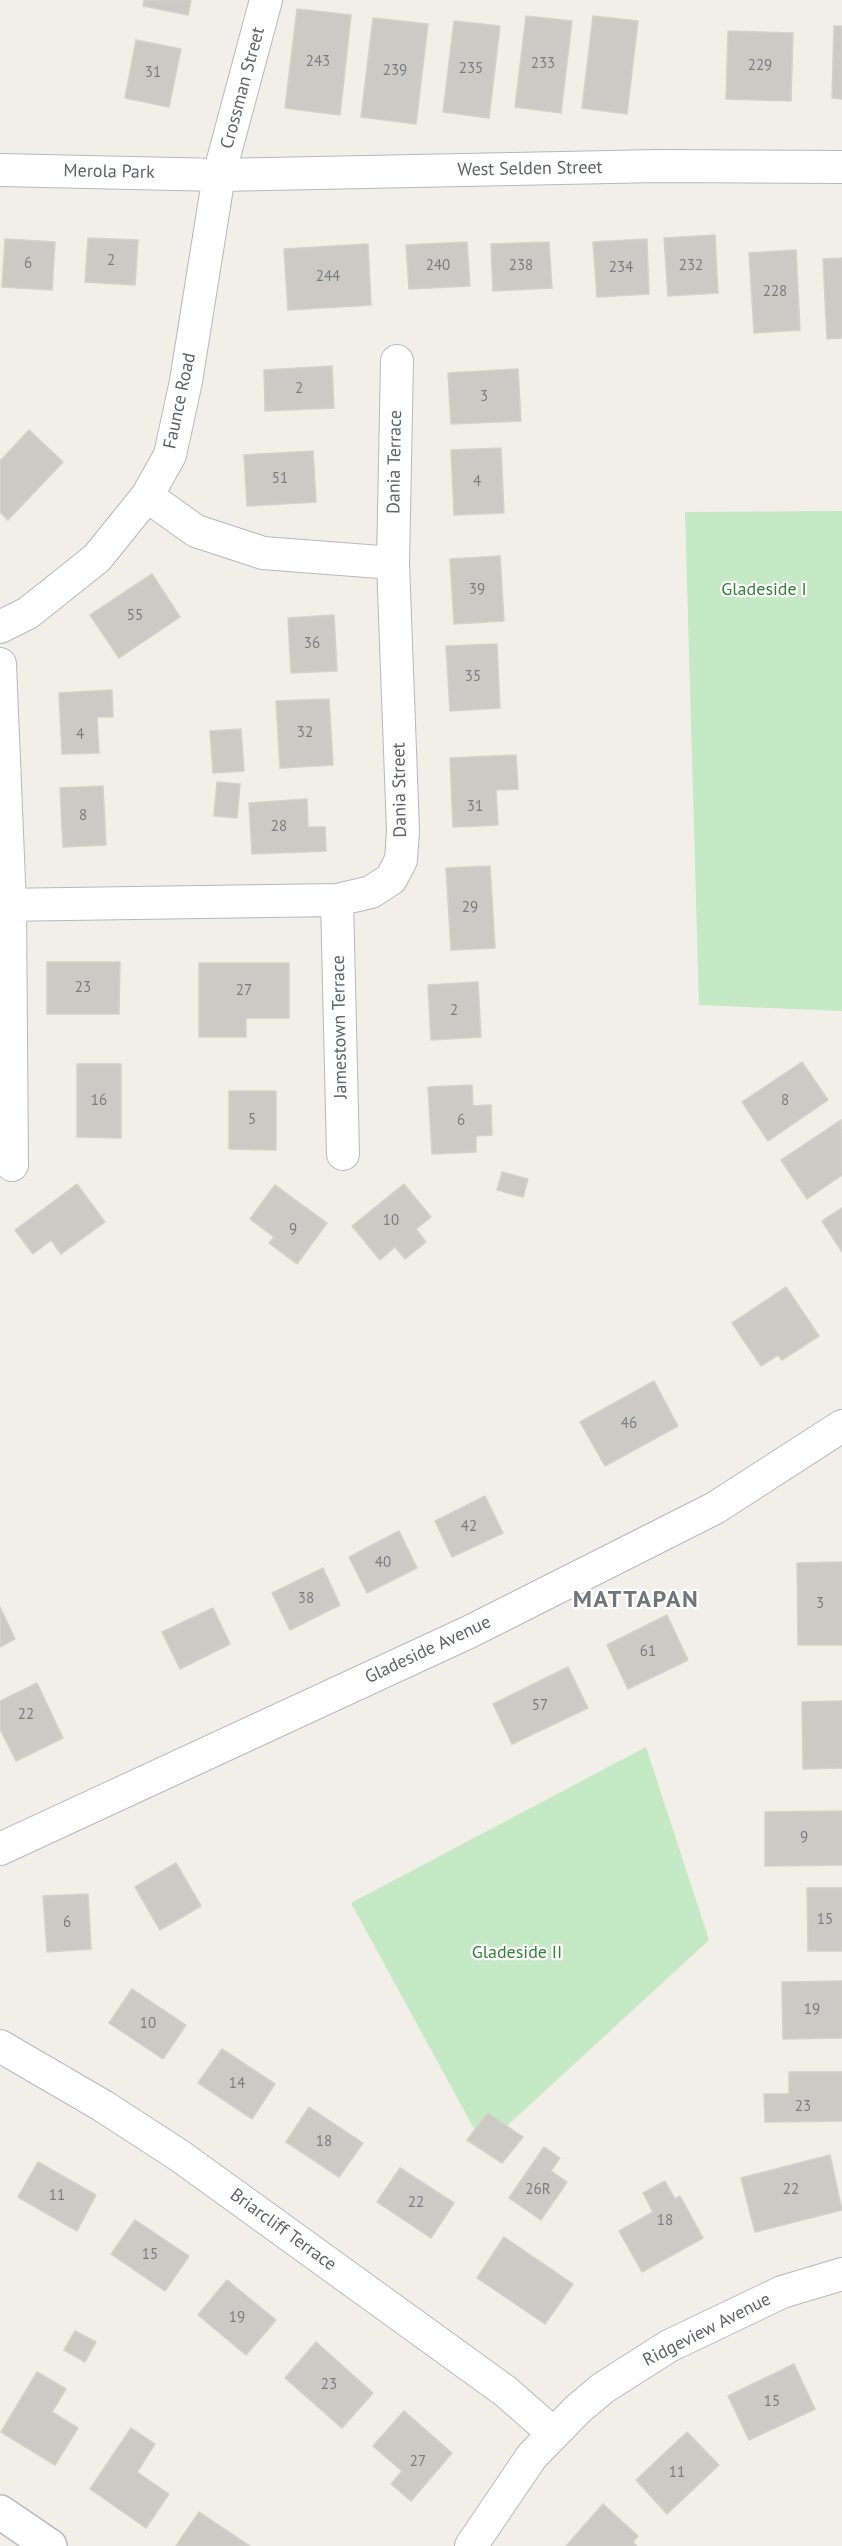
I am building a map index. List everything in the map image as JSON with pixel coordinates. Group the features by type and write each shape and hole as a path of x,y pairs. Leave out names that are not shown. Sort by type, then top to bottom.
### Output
{"main road":[{"path":"0,2512 50,2546"}],"street":[{"name":"Crossman Street","path":"219,175 266,0"},
{"name":"West Selden Street","path":"219,175 659,166 842,167"},
{"name":"Merola Park","path":"0,170 219,175"},
{"name":"Faunce Road","path":"0,627 28,613 97,558 147,496 170,454 182,402 219,175"},
{"name":"Dania Terrace","path":"393,563 398,361"},
{"path":"147,496 196,531 263,553 393,563"},
{"name":"Dania Street","path":"5,905 337,900 371,892 391,879 401,860 402,819 393,563"},
{"path":"0,664 12,1165"},
{"name":"Jamestown Terrace","path":"337,900 343,1154"},
{"name":"Gladeside Avenue","path":"0,1849 469,1632 715,1508 842,1426"},
{"name":"Briarcliff Terrace","path":"0,2046 103,2106 180,2156 505,2391 554,2433"},
{"name":"Ridgeview Avenue","path":"471,2546 513,2482 554,2433 603,2388 669,2346 782,2292 842,2274"}],"green space":[{"name":"Gladeside I","path":"842,511 842,1011 699,1005 685,512"},
{"name":"Gladeside II","path":"646,1747 709,1940 484,2147 351,1903"}],"building":[{"path":"144,0 191,0 188,15 143,6"},
{"path":"297,9 351,15 340,115 285,108"},
{"path":"526,16 572,21 561,113 515,107"},
{"path":"593,16 638,21 627,114 582,108"},
{"path":"373,18 428,24 416,124 361,117"},
{"path":"454,21 500,26 489,118 443,112"},
{"path":"834,26 842,26 842,99 832,98"},
{"path":"728,31 793,33 791,101 726,99"},
{"path":"136,40 181,49 169,107 125,98"},
{"path":"715,235 718,293 668,296 664,238"},
{"path":"88,238 138,240 135,285 85,282"},
{"path":"5,239 55,242 52,290 2,287"},
{"path":"647,239 649,294 597,297 593,242"},
{"path":"467,242 470,286 409,289 406,245"},
{"path":"549,242 552,288 493,291 491,244"},
{"path":"368,244 371,305 288,310 284,249"},
{"path":"796,250 800,330 754,333 749,253"},
{"path":"842,258 842,338 827,339 823,259"},
{"path":"332,366 334,408 265,411 264,370"},
{"path":"518,369 521,421 451,424 448,373"},
{"path":"29,430 63,462 8,520 0,512 0,461"},
{"path":"501,448 504,513 454,515 451,450"},
{"path":"313,451 316,502 247,506 244,455"},
{"path":"500,556 504,621 454,624 450,559"},
{"path":"152,574 180,617 119,658 90,615"},
{"path":"334,615 337,671 291,673 288,618"},
{"path":"497,644 500,708 450,711 446,646"},
{"path":"112,690 113,717 97,717 99,753 62,754 59,693"},
{"path":"329,699 333,765 280,768 276,701"},
{"path":"241,729 244,771 213,773 210,731"},
{"path":"516,755 518,789 496,790 498,825 453,827 450,758"},
{"path":"217,782 240,784 237,818 214,816"},
{"path":"103,786 106,845 63,847 60,788"},
{"path":"307,799 308,827 325,827 326,851 252,854 249,803"},
{"path":"490,866 495,948 451,950 446,868"},
{"path":"47,962 120,962 119,1014 47,1014"},
{"path":"199,963 289,963 289,1018 246,1018 246,1037 199,1037"},
{"path":"478,982 481,1037 431,1040 428,985"},
{"path":"802,1062 828,1100 768,1141 742,1102"},
{"path":"77,1064 121,1064 121,1138 77,1137"},
{"path":"472,1085 473,1106 491,1105 492,1135 476,1136 476,1152 432,1154 428,1087"},
{"path":"229,1091 276,1091 276,1150 229,1149"},
{"path":"841,1120 842,1175 807,1199 781,1160"},
{"path":"502,1172 528,1179 523,1197 497,1190"},
{"path":"77,1184 105,1222 61,1254 51,1240 33,1254 15,1230"},
{"path":"404,1184 431,1217 416,1229 426,1242 405,1259 395,1247 380,1260 352,1226"},
{"path":"275,1185 327,1223 297,1264 269,1243 274,1237 250,1219"},
{"path":"842,1208 842,1252 822,1221"},
{"path":"786,1287 819,1336 782,1360 778,1355 761,1366 732,1323"},
{"path":"654,1381 678,1426 605,1466 580,1422"},
{"path":"485,1496 503,1533 452,1557 435,1521"},
{"path":"399,1531 417,1568 367,1593 349,1557"},
{"path":"842,1562 842,1645 798,1645 797,1563"},
{"path":"323,1568 340,1605 290,1630 272,1593"},
{"path":"0,1607 15,1639 0,1647"},
{"path":"213,1608 230,1644 180,1669 162,1632"},
{"path":"667,1615 688,1660 628,1689 607,1645"},
{"path":"568,1667 588,1708 512,1744 493,1704"},
{"path":"37,1683 63,1738 16,1761 0,1729 0,1701"},
{"path":"842,1701 842,1768 803,1769 802,1702"},
{"path":"842,1811 842,1865 765,1866 765,1812"},
{"path":"176,1863 201,1906 160,1930 135,1887"},
{"path":"807,1888 842,1888 842,1951 808,1951"},
{"path":"88,1894 91,1949 47,1952 43,1896"},
{"path":"842,1981 842,2038 783,2039 782,1982"},
{"path":"132,1989 186,2025 163,2059 109,2023"},
{"path":"222,2049 275,2084 252,2119 198,2083"},
{"path":"789,2072 842,2072 842,2121 765,2122 764,2094 789,2094"},
{"path":"309,2107 363,2143 339,2177 286,2142"},
{"path":"488,2113 523,2137 502,2163 467,2140"},
{"path":"544,2147 560,2158 551,2171 567,2182 541,2220 509,2198"},
{"path":"830,2155 842,2210 755,2232 741,2178"},
{"path":"38,2162 96,2195 77,2231 18,2197"},
{"path":"400,2168 454,2203 431,2238 377,2202"},
{"path":"665,2181 675,2199 680,2196 703,2238 642,2272 619,2231 653,2212 643,2193"},
{"path":"135,2220 189,2256 165,2291 111,2254"},
{"path":"504,2237 573,2284 545,2324 477,2278"},
{"path":"227,2280 276,2320 246,2355 198,2315"},
{"path":"75,2331 96,2342 85,2362 64,2350"},
{"path":"316,2342 373,2393 342,2428 285,2378"},
{"path":"794,2364 815,2409 749,2440 728,2396"},
{"path":"37,2372 66,2389 52,2412 78,2428 55,2465 1,2432"},
{"path":"404,2411 452,2453 411,2501 391,2484 402,2471 373,2446"},
{"path":"131,2428 155,2444 137,2472 169,2494 146,2528 90,2489"},
{"path":"687,2432 719,2465 667,2514 636,2480"},
{"path":"603,2504 638,2536 633,2542 637,2546 566,2546"},
{"path":"199,2512 250,2546 176,2546"}],"district":[{"name":"MATTAPAN","path":"636,1600"}]}
